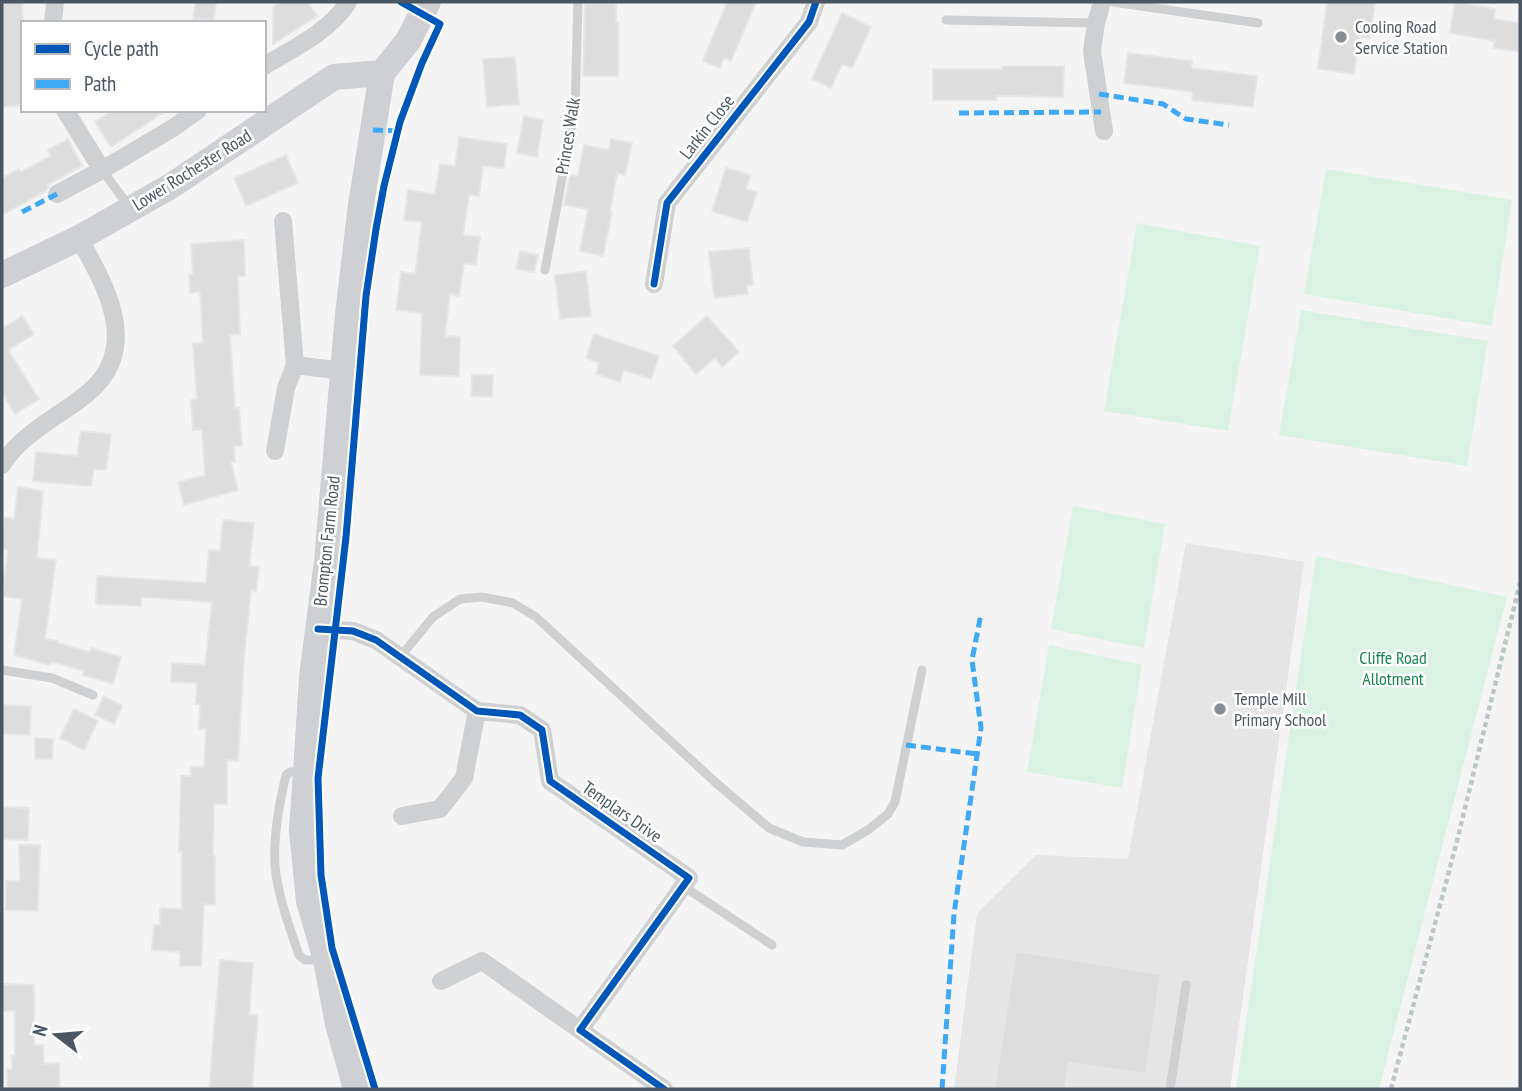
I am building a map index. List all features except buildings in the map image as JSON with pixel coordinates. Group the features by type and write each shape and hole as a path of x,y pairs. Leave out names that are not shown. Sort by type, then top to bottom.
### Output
{"main road":[{"path":"382,73 408,41 428,2"},
{"name":"Lower Rochester Road","path":"2,275 79,238 171,186 334,76 382,73"},
{"name":"Brompton Farm Road","path":"356,1089 338,1024 326,960 309,901 302,831 312,677 327,561 343,371 361,205 382,73"}],"street":[{"path":"53,21 55,2"},
{"path":"266,65 320,33 348,2"},
{"name":"Larkin Close","path":"654,284 667,203 809,22 816,2"},
{"path":"1102,2 1092,51 1104,131"},
{"path":"66,112 102,170"},
{"path":"57,194 173,128 195,112"},
{"path":"275,451 286,388 295,365 283,221"},
{"path":"2,465 26,437 92,389 113,356 116,329 111,305 100,277 79,238"},
{"path":"295,365 343,371"},
{"name":"Templars Drive","path":"318,629 353,631 376,640 477,711 520,715 542,730 550,781 689,878 683,886"},
{"path":"402,816 440,809 464,778 477,711"},
{"path":"580,1030 683,886"},
{"path":"441,981 482,961 664,1089"}],"lane":[{"name":"Princes Walk","path":"545,270 575,109 578,2"},
{"path":"1113,2 1258,23"},
{"path":"946,20 1096,23"},
{"path":"102,170 130,209"},
{"path":"400,657 433,617 460,599 482,597 513,603 536,617 769,828 803,842 842,845 888,814 895,802 922,670"},
{"path":"2,670 52,678 93,695"},
{"path":"683,886 772,945"},
{"path":"1170,1089 1186,985"}],"path":[{"path":"1391,1089 1456,845 1520,583"}],"shaded area":[{"name":"Temple Mill Primary School","path":"1186,543 1304,562 1230,1089 954,1089 977,913 1036,855 1128,859"}],"green space":[{"path":"1326,169 1512,200 1492,326 1304,294"},
{"path":"1137,223 1260,246 1228,431 1104,411"},
{"path":"1301,310 1488,341 1467,466 1279,435"},
{"path":"1073,506 1165,524 1144,648 1051,629"},
{"name":"Cliffe Road Allotment","path":"1316,556 1507,597 1379,1089 1236,1089"},
{"path":"1049,645 1142,665 1122,788 1027,772"}],"marked path":[{"path":"1099,94 1163,104 1186,119 1229,125"},
{"path":"959,113 1101,112"},
{"path":"373,130 398,131"},
{"path":"22,212 57,194"},
{"path":"942,1089 954,914 981,728 972,660 981,614"},
{"path":"906,745 977,754"}],"cycle path":[{"path":"375,1089 332,948 321,875 318,778 346,537 366,296 376,229 400,122 440,24 401,2"},
{"path":"654,284 667,203 809,22 816,2"},
{"path":"318,629 353,631 376,640 477,711 520,715 542,730 550,781 689,878 580,1030 664,1089"}],"place":[{"name":"Cooling Road Service Station","path":"1341,37"},
{"name":"Temple Mill Primary School","path":"1220,709"}]}
